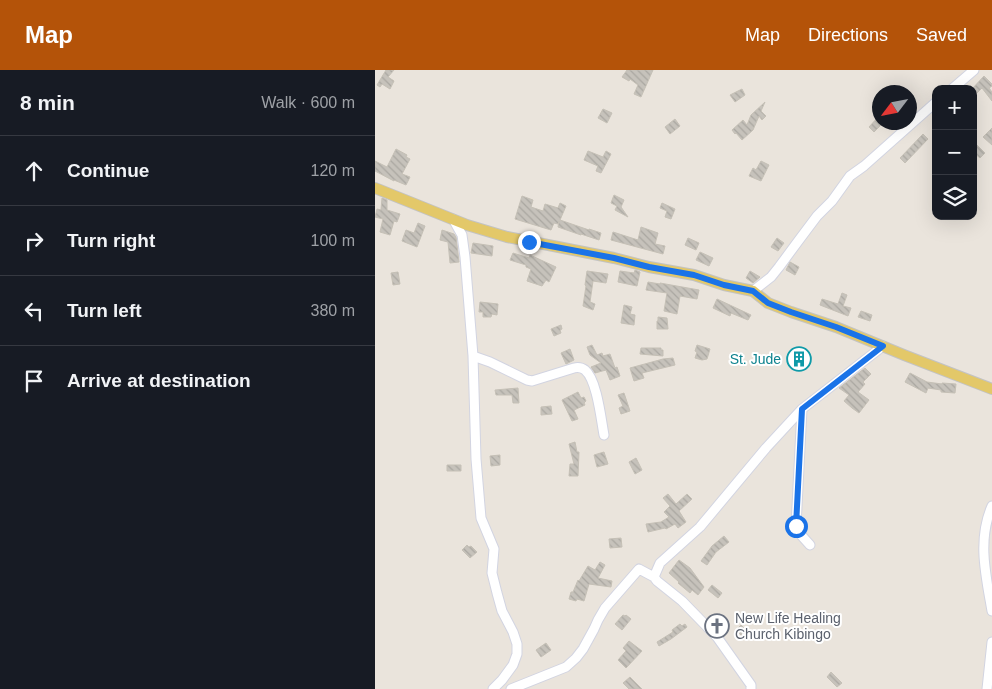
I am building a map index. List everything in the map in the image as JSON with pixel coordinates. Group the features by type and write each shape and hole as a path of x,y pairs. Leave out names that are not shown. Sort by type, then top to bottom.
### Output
{"main road":[{"path":"375,188 467,226 507,237 694,275 724,285 753,291 768,303 836,327 992,389"}],"street":[{"path":"957,85 974,70"},
{"path":"753,291 771,277 849,176 864,166 932,106"},
{"path":"453,219 462,235 473,356 476,459 481,518 494,549 492,574 502,611 517,644 517,654 513,665 493,689"},
{"path":"654,577 660,563 700,527 766,448 802,409 883,346"},
{"path":"473,356 532,381 574,368 580,367 585,370 597,395 603,435"},
{"path":"802,409 796,526 801,535 810,544"},
{"path":"992,506 985,531 983,548 992,611"},
{"path":"511,689 566,667 583,649 605,608 639,569 660,563"},
{"path":"639,569 654,577 682,601 717,637 751,686 751,689"},
{"path":"987,689 992,642"}],"building":[{"path":"386,70 394,70 388,77 394,81 390,89 382,84 380,87 377,85"},
{"path":"627,70 653,70 641,97 634,94 638,85 630,79 629,81 622,77"},
{"path":"984,76 992,84 989,88 992,92 992,101 982,88 977,93 976,85"},
{"path":"742,89 745,95 735,102 730,95"},
{"path":"765,102 761,111 766,116 762,120 759,116 753,130 742,140 732,130 743,120 747,125 751,115"},
{"path":"603,109 612,113 607,123 598,118"},
{"path":"675,119 680,126 670,134 665,127"},
{"path":"992,128 992,145 983,137"},
{"path":"923,134 928,139 905,163 900,158"},
{"path":"977,145 985,153 980,158 977,155"},
{"path":"396,149 407,155 406,157 410,159 402,174 410,177 406,185 375,171 375,161 387,167"},
{"path":"588,151 603,157 606,151 611,154 601,173 596,171 598,166 584,160"},
{"path":"761,161 769,165 761,181 749,176 753,168 756,170"},
{"path":"614,195 624,200 621,207 628,217 615,210 617,206 611,203"},
{"path":"522,196 533,200 531,207 543,211 545,204 558,208 560,203 566,206 560,220 601,233 599,240 558,227 559,221 558,224 554,223 551,230 515,219"},
{"path":"382,198 387,200 387,210 400,214 397,222 394,221 390,235 380,232 383,219 375,217 377,209 381,210"},
{"path":"662,203 675,209 671,219 665,217 667,211 660,208"},
{"path":"418,223 425,226 417,247 402,241 406,230 414,233"},
{"path":"641,227 658,233 655,244 665,246 663,254 611,240 613,232 638,240"},
{"path":"442,230 454,234 456,237 459,262 450,263 448,242 440,240"},
{"path":"688,238 699,243 696,250 685,245"},
{"path":"777,238 784,243 778,251 771,247"},
{"path":"473,243 493,246 492,256 471,253"},
{"path":"700,252 713,258 709,266 696,260"},
{"path":"513,253 529,258 530,255 556,267 549,282 546,280 542,286 527,281 531,269 526,267 526,265 510,260"},
{"path":"790,262 799,267 795,275 786,270"},
{"path":"635,270 640,272 637,286 618,282 620,271 634,273"},
{"path":"587,271 608,274 606,283 593,281 590,302 595,304 593,310 583,306"},
{"path":"750,271 760,277 753,283 746,278"},
{"path":"398,272 400,284 393,285 391,273"},
{"path":"648,282 699,290 697,299 680,296 677,314 664,311 667,293 646,290"},
{"path":"842,293 847,295 843,306 851,308 848,316 820,305 822,299 838,304"},
{"path":"717,299 751,315 748,320 731,313 730,316 713,308"},
{"path":"480,302 498,304 497,315 492,314 491,317 483,317 483,312 479,312"},
{"path":"624,305 632,307 630,314 635,315 634,325 621,323"},
{"path":"861,311 872,315 870,321 858,317"},
{"path":"658,317 667,318 668,329 657,329"},
{"path":"561,325 561,333 554,336 551,329"},
{"path":"592,345 597,355 602,353 603,356 610,354 620,376 610,380 606,370 595,373 591,367 601,363 590,355 587,347"},
{"path":"697,345 710,349 707,359 695,358"},
{"path":"641,348 661,348 663,356 640,354"},
{"name":"St. Jude","path":"803,348 809,354 794,370 788,365"},
{"path":"570,349 574,360 566,364 561,353"},
{"path":"673,358 675,365 642,373 644,378 634,381 630,368"},
{"path":"865,368 871,374 863,382 865,384 858,392 869,400 859,413 844,401 849,395 839,388"},
{"path":"910,373 927,382 956,384 955,393 941,392 941,390 928,388 926,393 905,382"},
{"path":"518,388 519,403 513,403 512,395 496,395 495,390"},
{"path":"578,392 581,398 584,397 586,401 585,405 574,410 578,419 572,421 562,400"},
{"path":"624,393 630,411 621,414 619,408 623,406 618,395"},
{"path":"551,406 552,414 541,415 541,407"},
{"path":"575,442 577,452 579,452 578,476 569,476 570,464 574,464 569,444"},
{"path":"604,452 608,464 597,467 594,455"},
{"path":"500,455 500,465 491,466 490,456"},
{"path":"636,458 642,470 635,474 629,462"},
{"path":"447,465 461,465 461,471 447,471"},
{"path":"668,494 676,504 687,494 692,499 679,511 686,522 678,528 675,524 666,529 648,532 646,524 661,522 669,517 664,512 670,506 663,498"},
{"path":"724,536 729,542 716,552 707,565 701,561 712,546"},
{"path":"621,538 622,547 610,548 609,539"},
{"path":"467,545 477,552 470,558 462,550"},
{"path":"679,560 690,568 704,587 698,595 692,590 690,593 669,573"},
{"path":"600,562 605,565 598,578 612,581 611,587 589,584 584,601 569,599 571,592 573,592 578,580 588,566 595,570"},
{"path":"712,585 722,593 718,598 708,590"},
{"path":"720,614 724,623 717,627 712,619"},
{"path":"623,615 631,619 622,630 615,624"},
{"path":"680,624 682,626 685,624 687,627 659,646 657,642 673,632 672,630"},
{"path":"741,625 750,634 745,639 736,630"},
{"path":"629,641 642,651 626,668 618,660 626,651 623,648"},
{"path":"546,643 551,650 541,657 536,650"},
{"path":"831,672 842,683 837,687 827,677"},
{"path":"630,677 642,689 629,689 623,683"}],"place":[{"name":"St. Jude","path":"799,359"},
{"name":"New Life Healing Church Kibingo","path":"717,626"}],"route":[{"path":"529,242 694,275 724,285 753,291 768,303 883,346 802,409 796,526"}]}
